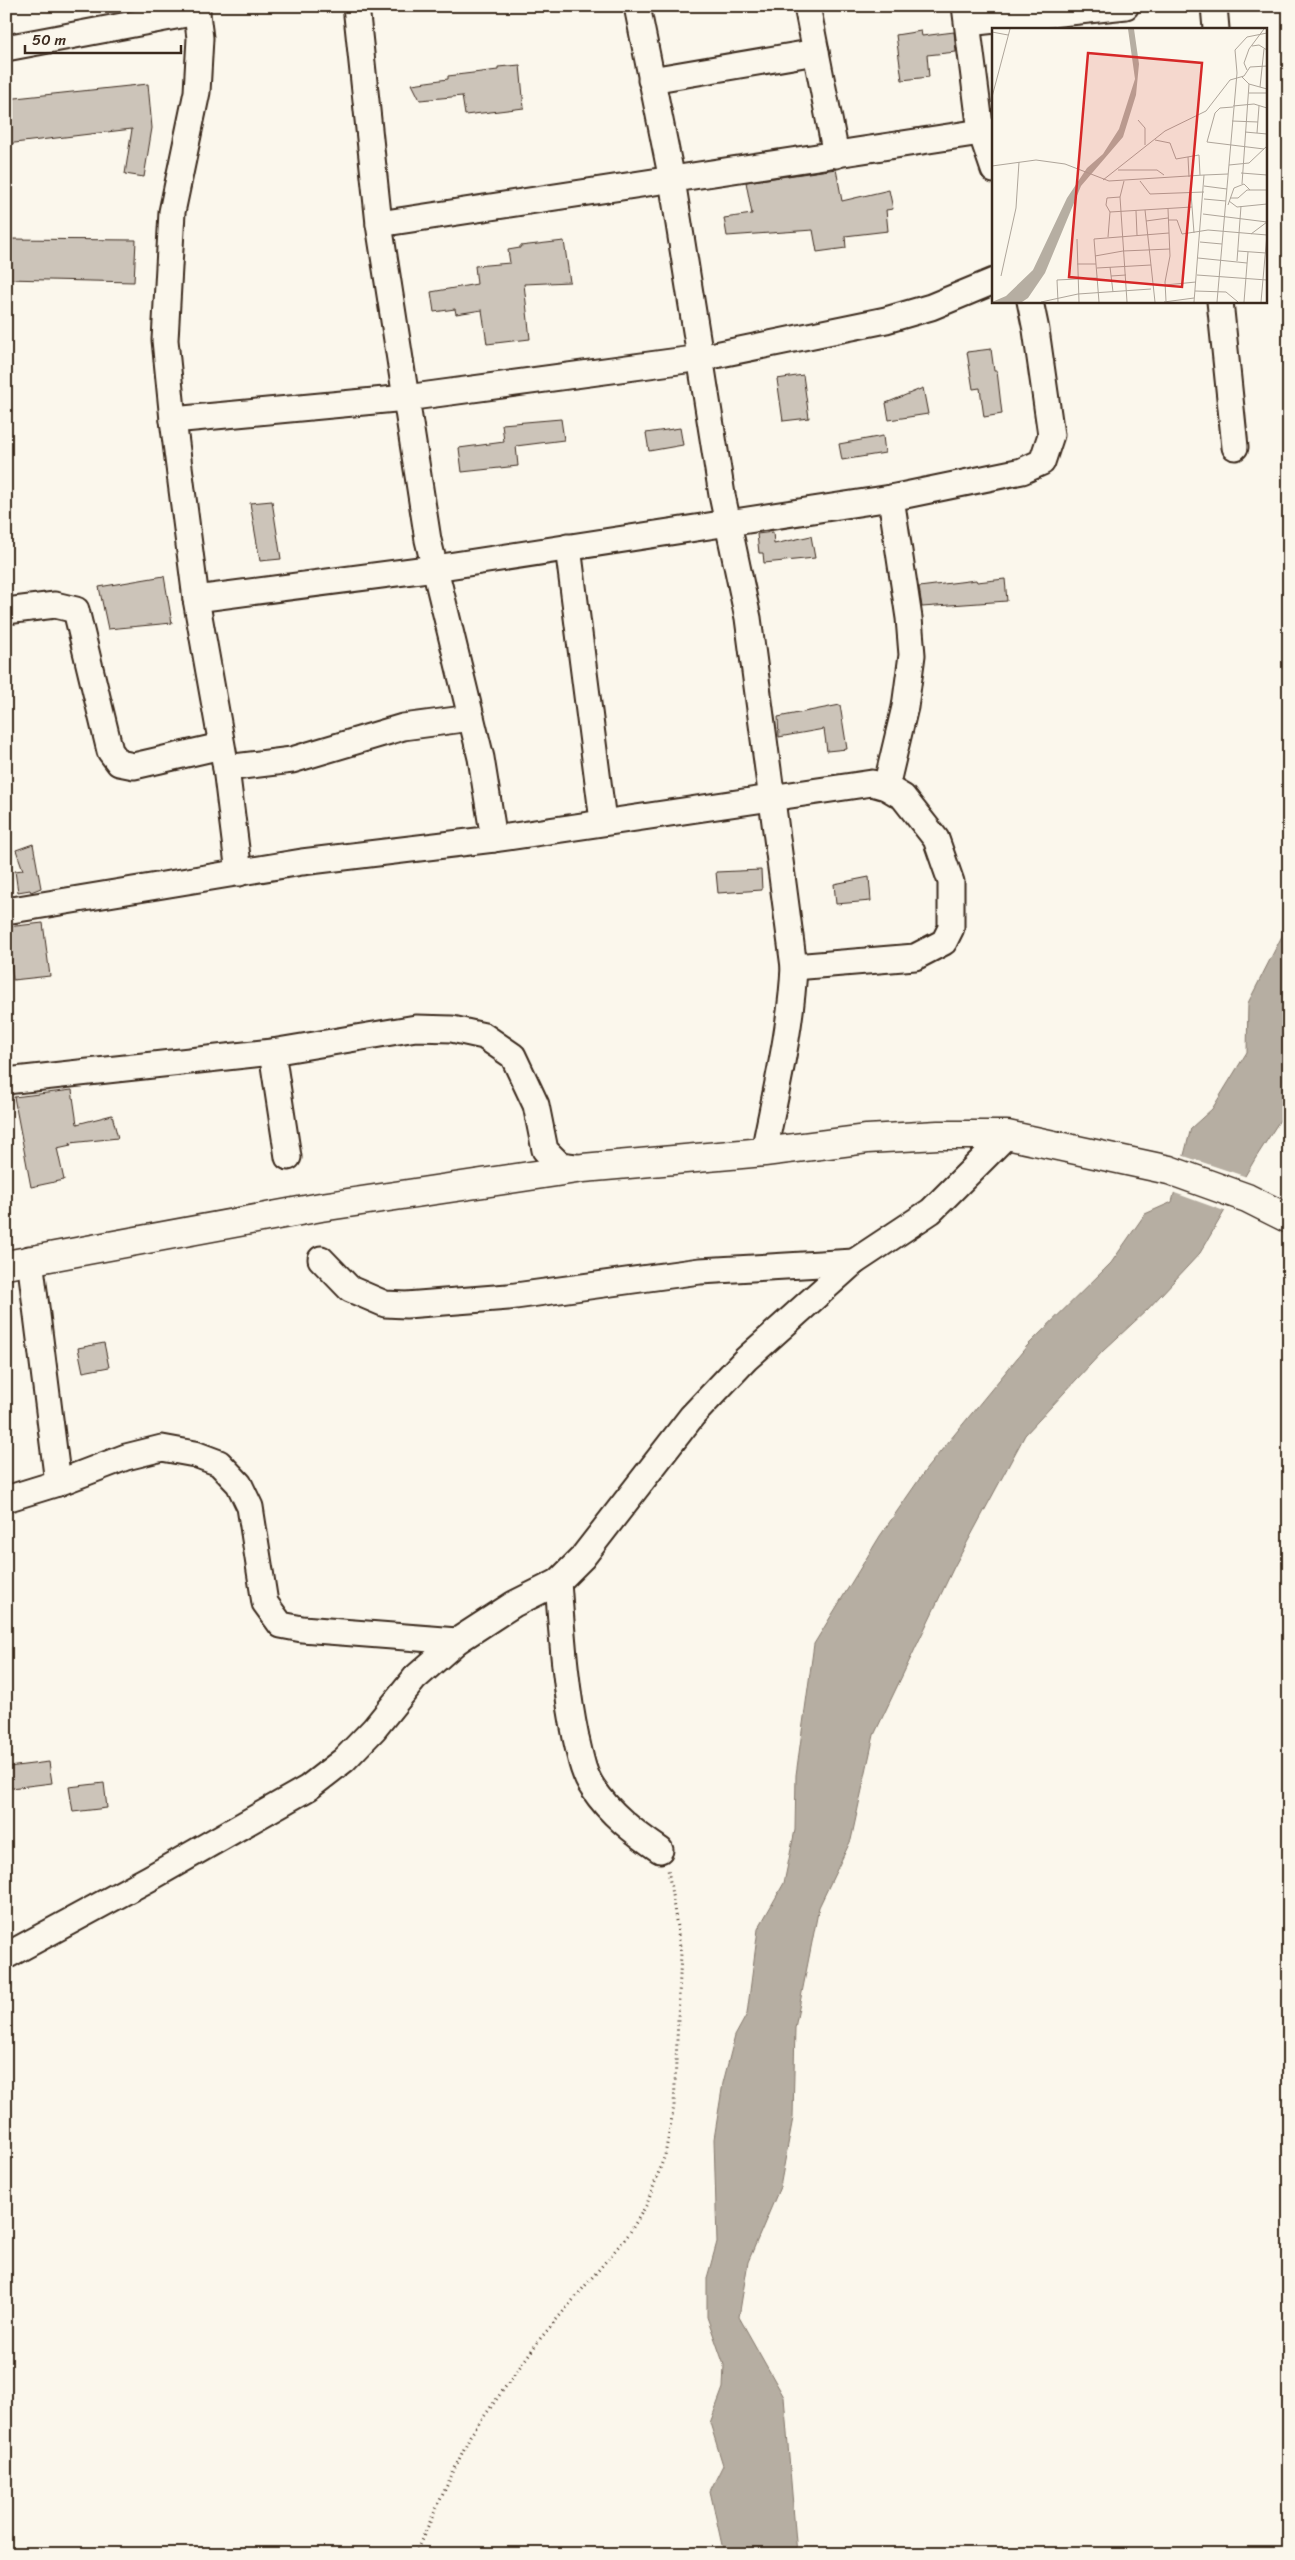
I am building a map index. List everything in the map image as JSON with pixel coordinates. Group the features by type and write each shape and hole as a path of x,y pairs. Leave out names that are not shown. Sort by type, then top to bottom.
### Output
{"street":[{"path":"356,6 379,224 428,540 481,758 494,839"},
{"path":"637,6 672,180 728,523 748,618 794,966 792,1002 784,1055 764,1152"},
{"path":"807,6 836,155"},
{"path":"992,164 981,132 966,14 1126,6"},
{"path":"1214,6 1216,28"},
{"path":"6,48 196,9 200,38 197,92 172,212 165,340 173,420 196,599 223,757 239,873"},
{"path":"651,80 816,52"},
{"path":"379,224 981,132"},
{"path":"173,420 406,398 701,358 886,320 931,307 992,281"},
{"path":"196,599 435,568 891,498 1022,471 1042,462 1051,435 1030,302"},
{"path":"1220,302 1235,447"},
{"path":"886,787 905,707 912,656 909,618 891,498"},
{"path":"568,547 603,821"},
{"path":"6,612 55,605 76,610 110,751 119,763 134,766 223,757 292,760 403,727 471,718"},
{"path":"6,911 302,862 494,839 603,821 872,784 886,787 903,797 936,839 944,856 951,882 951,928 944,942 915,957 794,966"},
{"path":"6,1082 272,1052 416,1028 452,1029 484,1036 513,1056 536,1105 545,1150 560,1165 583,1168"},
{"path":"272,1052 288,1158"},
{"path":"58,1483 18,1262 321,1207 583,1168 764,1152 867,1140 938,1135 1007,1135 1169,1170 1247,1198 1289,1219"},
{"path":"6,1956 150,1878 308,1788 344,1760 374,1729 415,1678 457,1641 514,1604 558,1582 582,1558 692,1416 746,1359 854,1262 931,1211 1007,1135"},
{"path":"321,1259 350,1289 385,1304 406,1305 508,1297 700,1271 854,1262"},
{"path":"6,1499 58,1483 126,1457 162,1448 194,1454 220,1463 239,1484 250,1507 265,1603 281,1625 302,1629 457,1641"},
{"path":"558,1582 568,1700 582,1764 592,1787 609,1809 639,1836 660,1850"}],"path":[{"path":"415,2554 470,2436 540,2339 629,2234 647,2204 662,2163 674,2106 681,1953 668,1870 660,1850"}],"shaded area":[{"path":"1289,899 1289,1106 1255,1159 1200,1253 1147,1310 1103,1351 1025,1435 954,1567 874,1735 851,1840 819,1907 795,2028 793,2118 780,2187 748,2262 739,2317 784,2397 797,2554 724,2554 710,2491 723,2465 710,2423 723,2388 724,2365 707,2317 707,2278 717,2242 714,2139 723,2083 735,2036 747,2014 758,1929 784,1883 795,1830 796,1775 814,1644 880,1536 927,1468 1027,1346 1111,1263 1145,1214 1172,1202 1191,1128 1212,1109 1247,1052 1248,1003 1282,936"}],"pier":[{"path":"1181,1155 1247,1177 1227,1212 1172,1192"}],"building":[{"path":"921,31 922,36 954,32 956,52 927,55 929,77 902,80 896,35"},
{"path":"520,65 524,108 465,115 462,96 420,100 412,84 448,79 448,76 498,70 498,67"},
{"path":"148,84 152,128 144,177 125,174 132,129 6,144 6,99"},
{"path":"836,169 842,201 889,190 893,209 886,210 888,231 845,236 846,248 817,252 813,230 727,236 724,218 752,214 746,182"},
{"path":"6,239 136,240 134,282 6,279"},
{"path":"564,241 570,282 524,284 530,339 487,344 482,310 456,314 455,309 434,312 431,292 477,284 475,266 510,263 508,250 520,248 520,246"},
{"path":"991,349 994,371 997,371 1002,414 984,417 980,388 973,389 967,352"},
{"path":"803,375 809,418 783,421 777,379"},
{"path":"923,388 928,414 889,420 886,403"},
{"path":"561,419 564,440 516,446 518,466 462,472 459,448 504,442 502,424"},
{"path":"680,428 683,445 649,451 646,433"},
{"path":"883,436 885,453 842,460 839,444"},
{"path":"272,501 281,559 260,561 250,503"},
{"path":"773,532 774,544 811,536 815,558 764,563 763,553 759,553 757,534"},
{"path":"164,576 172,623 108,629 99,587"},
{"path":"1005,579 1007,601 922,607 919,587 976,580 977,582"},
{"path":"840,705 847,749 827,751 824,729 779,737 778,717"},
{"path":"33,844 41,888 31,892 30,890 18,892 15,871 23,870 16,850"},
{"path":"761,870 762,890 718,893 716,872"},
{"path":"869,877 871,901 836,904 834,884"},
{"path":"43,923 50,976 13,980 10,951 6,951 7,927"},
{"path":"72,1090 77,1124 112,1115 118,1138 70,1143 71,1145 57,1148 64,1180 31,1187 14,1097"},
{"path":"104,1343 109,1367 83,1372 78,1348"},
{"path":"49,1762 52,1783 11,1788 8,1767"},
{"path":"104,1783 107,1808 73,1812 69,1787"}]}
